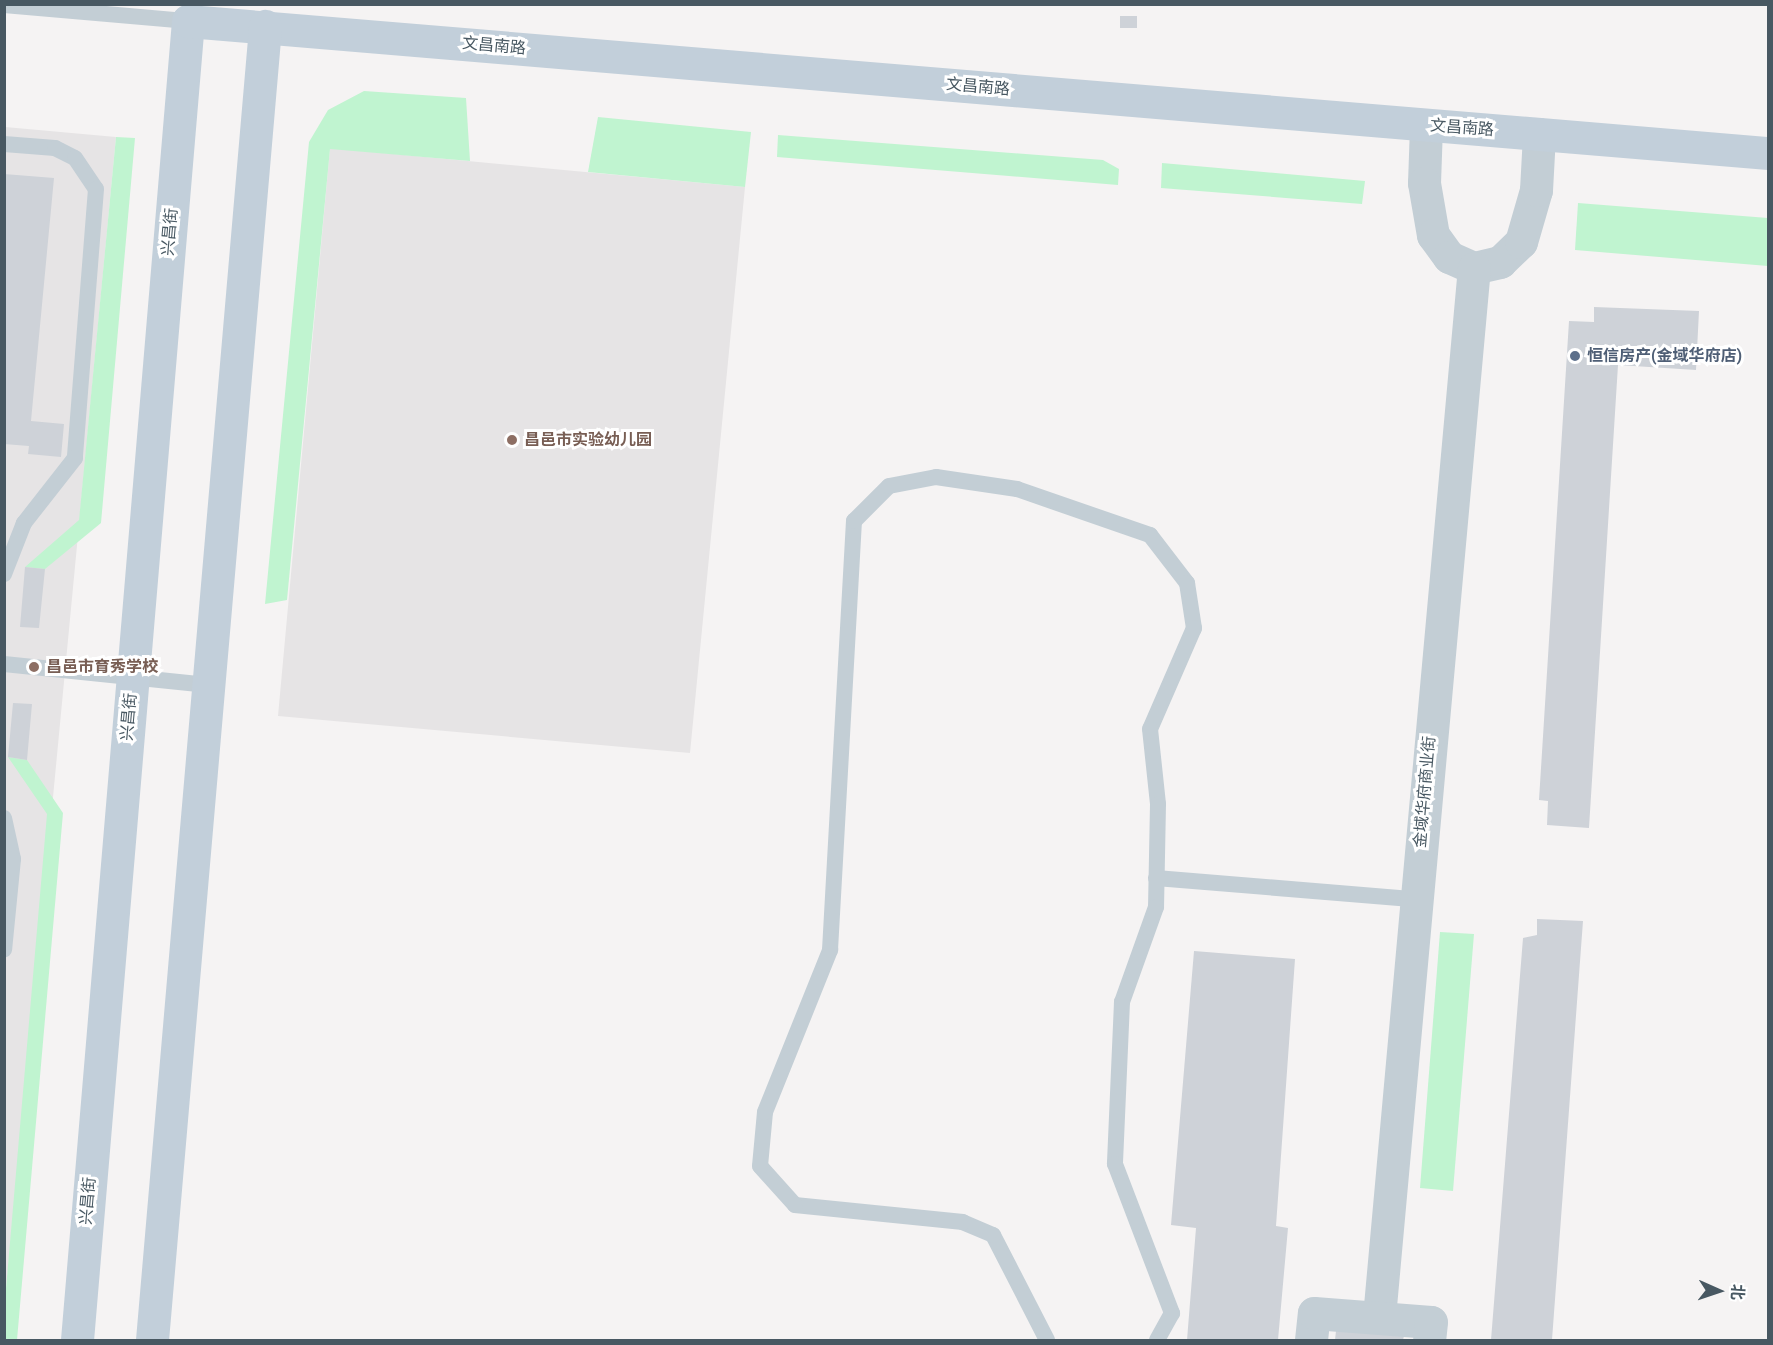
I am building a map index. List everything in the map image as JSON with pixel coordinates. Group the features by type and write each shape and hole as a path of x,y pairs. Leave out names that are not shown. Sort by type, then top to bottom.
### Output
{"main road":[{"name":"文昌南路","path":"188,21 1768,153"},
{"name":"兴昌街","path":"77,1341 188,21"},
{"path":"152,1341 265,26"}],"street":[{"path":"1426,126 1424,183 1433,235 1449,257 1474,268 1500,262 1521,242 1536,190 1539,134"},
{"name":"金域华府商业街","path":"1379,1317 1414,899 1474,268"},
{"path":"1311,1341 1314,1313 1431,1322 1429,1341"}],"lane":[{"path":"4,5 188,21"},
{"path":"4,144 55,148 75,158 96,189 75,458 24,522 4,574"},
{"path":"1047,1341 993,1235 963,1222 795,1205 760,1167 765,1112 830,950 854,521 889,486 936,477 1017,489 1080,508 1150,535 1187,584 1194,628 1150,729 1158,804 1156,907 1122,1002 1115,1164 1172,1313 1156,1341"},
{"path":"4,664 208,685"},
{"path":"4,818 13,859 4,950"},
{"path":"1156,878 1414,899"}],"shaded area":[{"name":"昌邑市育秀学校","path":"5,127 116,137 5,1300"},
{"name":"昌邑市实验幼儿园","path":"330,148 745,187 690,753 278,716"}],"green space":[{"path":"364,91 466,98 470,161 330,149 287,600 265,604 309,142 328,110"},
{"path":"598,117 751,132 745,187 588,172"},
{"path":"778,135 1103,160 1119,169 1118,185 777,157"},
{"path":"116,137 135,138 101,523 45,569 25,567 79,520"},
{"path":"1162,163 1365,181 1362,204 1161,188"},
{"path":"1578,203 1768,218 1768,266 1575,250"},
{"path":"8,757 27,760 63,813 17,1340 5,1340 5,1300 47,814"},
{"path":"1440,932 1474,934 1453,1191 1420,1188"}],"building":[{"path":"1120,16 1137,16 1137,28 1120,28"},
{"path":"4,174 54,178 31,421 64,424 61,457 28,454 29,446 4,444"},
{"path":"1594,307 1699,311 1696,370 1618,365 1589,828 1547,825 1548,801 1539,800 1569,321 1594,322"},
{"path":"25,567 45,569 39,628 20,627"},
{"path":"13,703 32,704 27,760 8,757"},
{"path":"1537,919 1583,921 1552,1340 1491,1340 1523,938 1537,935"},
{"path":"1194,951 1295,959 1276,1226 1288,1228 1278,1340 1187,1340 1196,1228 1171,1225"},
{"path":"1336,1331 1404,1336 1403,1340 1335,1340"}],"place":[{"name":"恒信房产(金域华府店)","path":"1575,356"},
{"name":"昌邑市实验幼儿园","path":"512,440"},
{"name":"昌邑市育秀学校","path":"34,667"}]}
